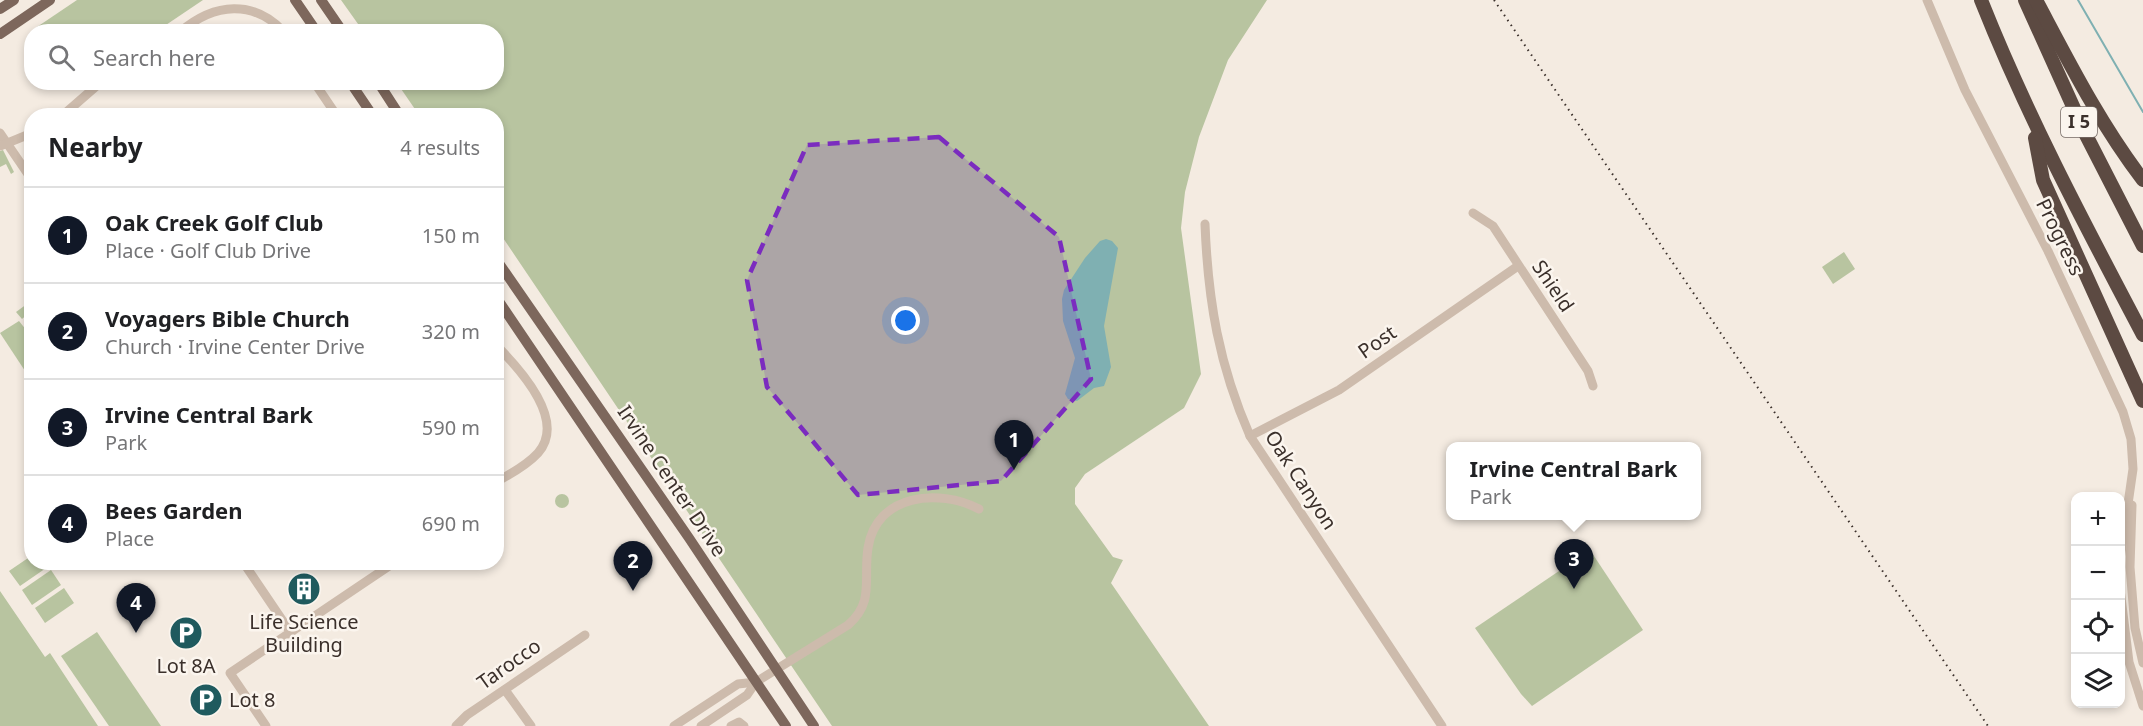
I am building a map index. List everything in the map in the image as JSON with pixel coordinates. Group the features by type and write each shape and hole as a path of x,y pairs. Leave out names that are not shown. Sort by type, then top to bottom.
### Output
{"highway":[{"name":"I 5","path":"1981,0 2009,71 2143,335"},
{"name":"I 5","path":"2025,0 2085,133 2142,244"},
{"path":"2036,0 2098,116 2143,180"},
{"path":"2032,118 2043,180 2143,401"}],"main road":[{"path":"0,9 14,0"},
{"path":"0,34 50,0"},
{"path":"295,0 312,24"},
{"path":"321,0 338,24"},
{"path":"355,90 368,108"},
{"path":"383,90 395,108"},
{"name":"Irvine Center Drive","path":"504,271 777,668 814,726"},
{"path":"504,309 786,726"}],"street":[{"name":"Progress","path":"1927,0 1965,90 2048,251 2123,412 2132,451 2131,496 2123,546"},
{"path":"190,24 209,8 236,1 264,9 279,24"},
{"path":"71,108 92,90"},
{"path":"319,90 332,108"},
{"path":"0,133 3,144 24,170"},
{"path":"3,144 24,137"},
{"name":"Shield","path":"1473,213 1493,226 1588,371 1593,386"},
{"name":"Oak Canyon","path":"1205,224 1209,291 1220,355 1232,394 1250,436 1442,726"},
{"name":"Post","path":"1250,436 1339,390 1518,266"},
{"path":"504,355 537,396 546,416 547,427 540,451 504,476"},
{"name":"Progress","path":"2131,496 2133,512 2130,567 2135,628 2143,663"},
{"path":"701,726 747,695 756,682 848,625 860,614 867,587 868,548 875,529 890,511 908,500 940,497 963,501 979,509"},
{"path":"248,570 291,633"},
{"path":"266,726 230,673 383,570"},
{"path":"2122,600 2129,662 2143,706"},
{"name":"Tarocco","path":"456,726 467,715 585,635"},
{"path":"674,726 738,684 756,682"},
{"path":"505,690 531,726"},
{"path":"731,726 739,722 744,726"}],"highlighted area":[{"path":"939,137 1059,237 1091,379 1001,481 858,495 767,387 747,280 807,145"}],"green space":[{"path":"77,0 203,0 167,24 41,24"},
{"path":"341,0 1267,0 1228,60 1199,137 1185,192 1181,228 1201,374 1184,408 1085,474 1075,488 1075,504 1113,557 1123,560 1111,583 1209,726 832,726 504,239 504,108 414,108 402,90 504,90 504,24 358,24"},
{"path":"3,150 14,172 11,174 6,164 0,167 0,151"},
{"path":"1844,252 1855,269 1833,284 1822,267"},
{"path":"24,306 22,319 16,312"},
{"path":"19,321 24,327 24,369 0,333"},
{"path":"562,494 567,496 569,501 567,506 562,508 557,506 555,501 557,496"},
{"path":"1590,550 1643,630 1532,706 1521,694 1475,628"},
{"path":"24,561 24,570 43,570 20,586 9,571"},
{"path":"51,570 61,585 32,605 22,590"},
{"path":"64,588 74,603 45,623 35,608"},
{"path":"0,591 45,657 50,653 98,726 0,726"},
{"path":"97,632 161,726 109,726 61,656"}],"water":[{"path":"1106,239 1112,241 1118,248 1104,326 1111,367 1104,386 1094,388 1077,401 1068,399 1065,394 1075,358 1063,321 1062,299 1064,290 1085,258 1100,241"}],"waterway":[{"path":"2078,0 2143,112"}],"railway":[{"path":"1494,0 1988,726"}],"place":[{"name":"Oak Creek Golf Club","path":"1014,470"},
{"name":"Life Science Building","path":"304,589"},
{"name":"Irvine Central Bark","path":"1574,589"},
{"name":"Voyagers Bible Church","path":"633,591"},
{"name":"Bees Garden","path":"136,633"},
{"name":"Lot 8A","path":"186,633"},
{"name":"Lot 8","path":"206,700"}]}
